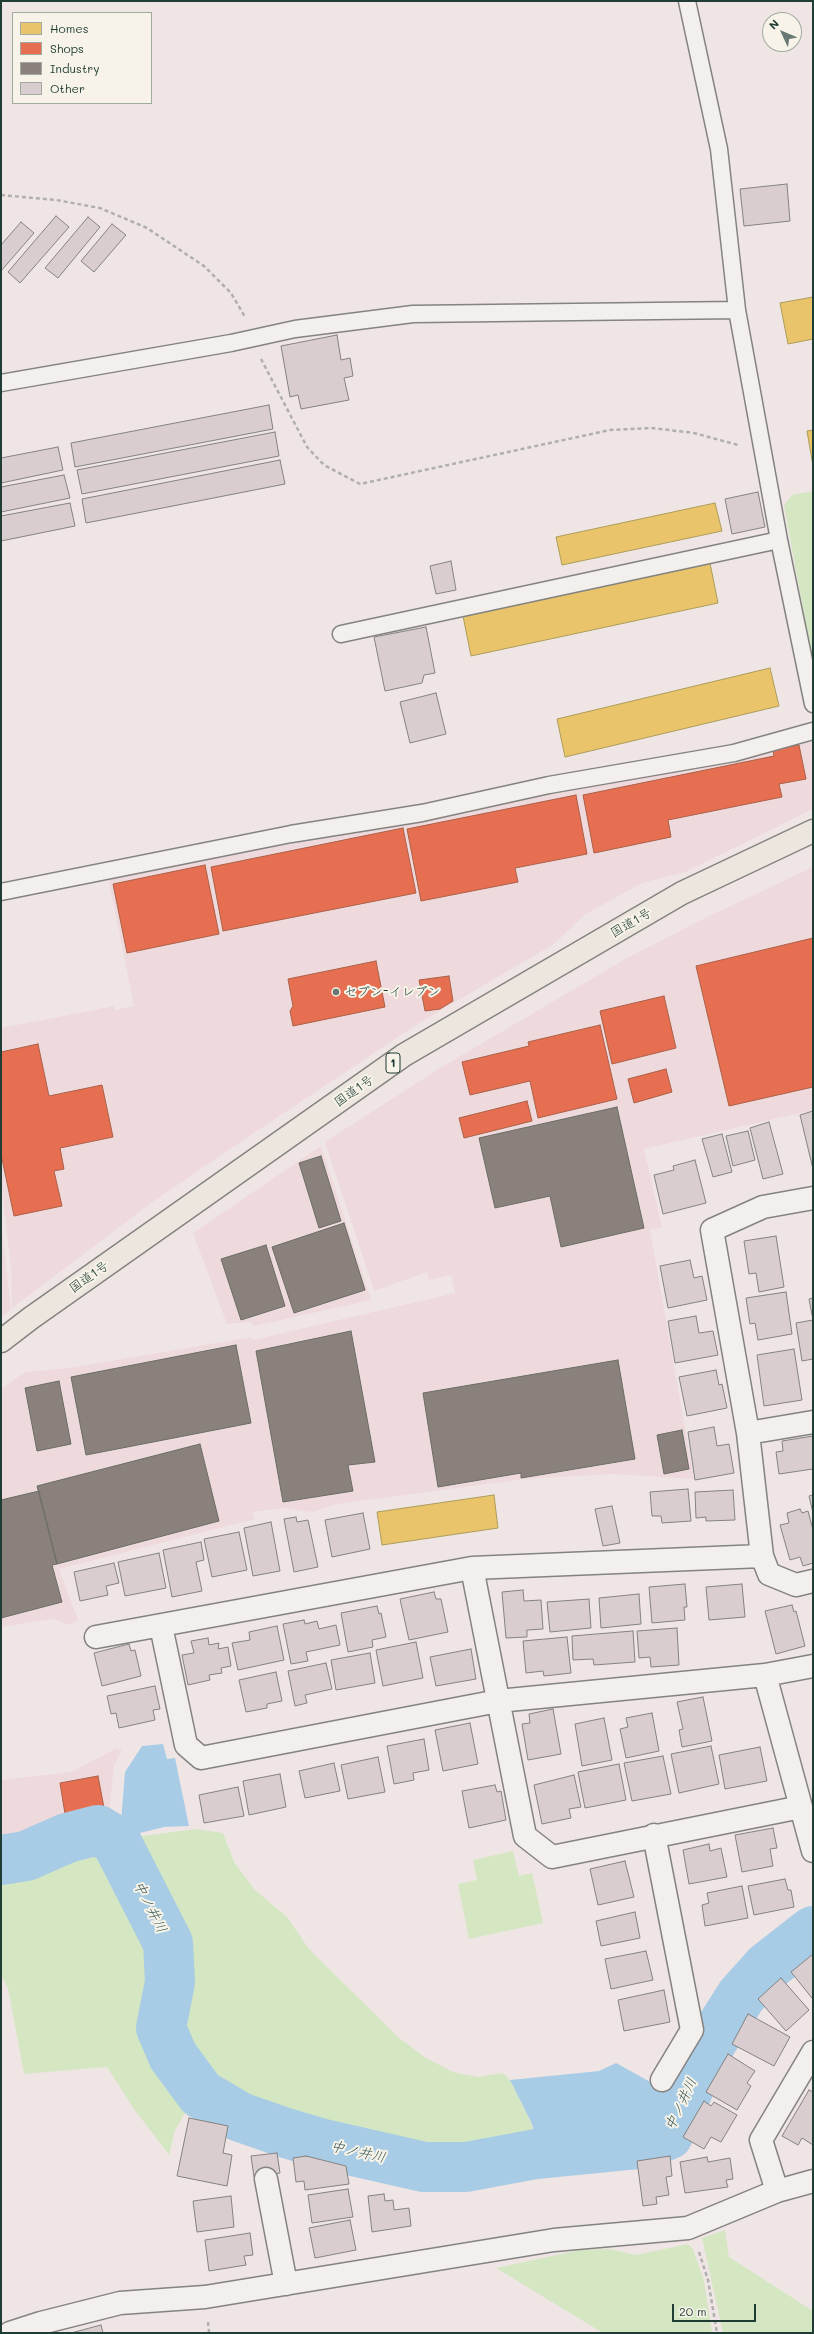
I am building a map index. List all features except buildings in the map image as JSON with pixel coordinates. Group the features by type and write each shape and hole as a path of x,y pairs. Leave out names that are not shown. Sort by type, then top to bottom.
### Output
{"highway":[{"name":"国道1号","path":"1,1341 37,1313 404,1055 682,893 813,831"}],"street":[{"path":"813,1198 763,1207 712,1230 748,1433 762,1556 769,1574 796,1585 813,1581"},
{"path":"748,1433 813,1422"},
{"path":"96,1637 472,1568 762,1556"},
{"path":"472,1568 525,1836 552,1857 654,1835 801,1808"},
{"path":"160,1626 186,1745 201,1758 498,1701 765,1675 813,1666"},
{"path":"765,1675 813,1851"},
{"path":"654,1835 692,2030 662,2080"},
{"path":"777,2191 761,2140 813,2052"},
{"path":"266,2179 286,2284"},
{"path":"10,2333 41,2323 120,2303 205,2297 554,2240 688,2228 777,2191 813,2181"}],"lane":[{"path":"687,1 719,149 736,310 779,540 813,704"},
{"path":"1,383 253,338 295,329 413,314 736,310"},
{"path":"341,634 779,540"},
{"path":"1,892 291,834 422,813 549,785 734,753 813,731"}],"path":[{"path":"1,195 56,200 100,208 147,228 204,266 231,293 247,322 262,362 307,447 324,465 360,484 610,430 652,428 694,433 734,443 764,460"},
{"path":"688,2228 696,2242 705,2268 717,2333"}],"shaded area":[{"path":"812,740 813,809 685,872 642,883 586,914 554,944 416,1025 151,1203 12,1308 11,1268 1,1184 1,1028 114,1006 115,1010 134,1006 108,877 381,826 403,825 518,800 742,759"},
{"path":"813,867 813,1110 644,1149 662,1227 650,1230 694,1479 615,1474 525,1479 337,1504 313,1512 283,1508 252,1512 255,1519 59,1569 78,1620 70,1625 53,1619 1,1627 1,1389 25,1372 70,1368 251,1337 253,1340 455,1293 451,1275 429,1280 427,1272 374,1291 325,1142 440,1068 627,958 705,918"},
{"path":"321,1146 371,1300 254,1326 250,1322 227,1324 193,1233"},
{"path":"1,1220 11,1310 1,1317"},
{"path":"117,1748 122,1751 114,1765 109,1815 63,1826 46,1834 19,1842 1,1845 1,1780 71,1772"}],"green space":[{"path":"813,491 813,664 784,505 792,495"},
{"path":"195,1829 223,1833 234,1862 255,1890 287,1917 309,1949 399,2038 426,2058 453,2072 478,2077 503,2073 510,2080 532,2125 536,2140 465,2157 407,2153 327,2134 240,2104 208,2087 178,2046 172,2023 182,1983 177,1937 130,1841 135,1837"},
{"path":"85,1840 100,1841 115,1853 152,1934 160,1956 163,1981 153,2004 152,2025 159,2049 174,2074 193,2100 175,2130 169,2155 134,2109 107,2067 24,2074 8,1988 1,1976 1,1869 20,1866"},
{"path":"513,1851 519,1876 532,1873 543,1923 469,1939 458,1884 477,1880 473,1860"},
{"path":"725,2230 729,2257 813,2311 813,2333 723,2333 702,2238"},
{"path":"688,2244 693,2249 704,2281 712,2333 603,2333 496,2268 580,2250 610,2249 636,2255"}],"water":[{"path":"163,1744 167,1759 175,1758 189,1826 164,1827 136,1834 121,1822 125,1772 142,1746"},
{"path":"616,2063 674,2095 664,2116 657,2125 645,2129 585,2132 536,2140 532,2124 510,2080 599,2071"}],"waterway":[{"name":"中ノ井川","path":"1,1860 26,1856 67,1838 98,1830 116,1841 168,1943 170,1982 161,2028 173,2056 201,2094 240,2117 286,2133 323,2144 424,2167 466,2167 536,2154 647,2143 668,2135 704,2054 741,1996 767,1967 813,1931"}],"place":[{"name":"セブン-イレブン","path":"336,992"}]}
